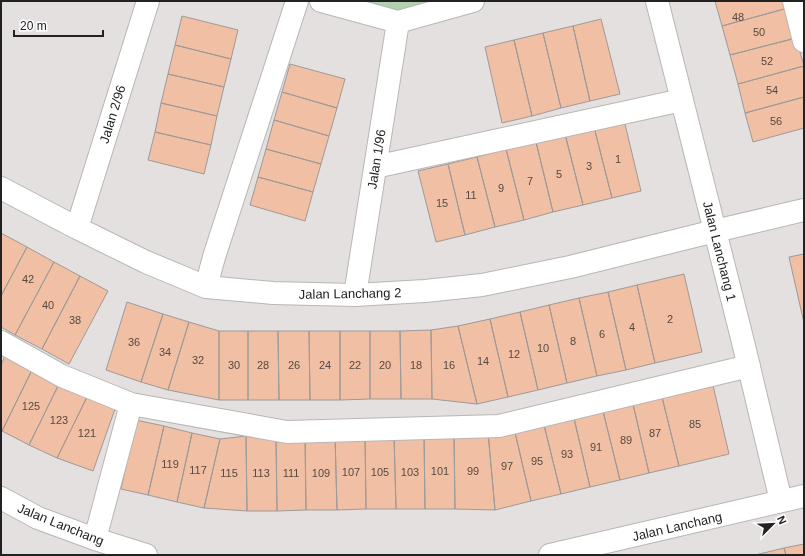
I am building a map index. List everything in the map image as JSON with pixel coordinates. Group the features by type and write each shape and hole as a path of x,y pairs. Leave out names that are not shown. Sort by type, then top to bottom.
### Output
{"street":[{"name":"Jalan 2/96","path":"77,228 148,1"},
{"path":"206,287 214,257 297,1"},
{"path":"321,1 398,22 474,1"},
{"name":"Jalan Lanchang 1","path":"657,1 749,366 781,501"},
{"path":"794,1 804,41"},
{"name":"Jalan 1/96","path":"355,295 398,22"},
{"path":"375,168 682,100"},
{"name":"Jalan Lanchang 2","path":"1,188 146,262 206,287 273,293 355,295 425,291 482,285 570,267 804,210"},
{"path":"1,342 62,376 132,404 287,432 499,426 749,366"},
{"path":"95,539 132,404"},
{"name":"Jalan Lanchang","path":"552,555 804,496"},
{"name":"Jalan Lanchang","path":"1,498 38,518 95,539 146,555"}],"green space":[{"path":"321,1 473,1 398,22"}],"building":[{"path":"715,1 787,1 788,8 722,26"},
{"path":"788,8 796,38 730,55 722,26"},
{"path":"182,16 238,30 231,59 175,45"},
{"path":"601,19 620,94 590,101 573,26"},
{"path":"573,26 590,101 561,108 543,33"},
{"path":"543,33 561,108 532,116 514,40"},
{"path":"796,38 804,66 738,84 730,55"},
{"path":"514,40 532,116 502,123 485,47"},
{"path":"175,45 231,59 224,87 168,74"},
{"path":"290,64 345,79 337,108 282,92"},
{"path":"804,66 804,97 745,113 738,84"},
{"path":"168,74 224,87 217,116 161,103"},
{"path":"282,92 337,108 329,136 274,120"},
{"path":"804,97 804,128 753,142 745,113"},
{"path":"161,103 217,116 211,145 155,132"},
{"path":"274,120 329,136 321,164 266,149"},
{"path":"624,120 641,191 612,198 594,127"},
{"path":"594,127 612,198 583,205 565,134"},
{"path":"155,132 211,145 204,174 148,160"},
{"path":"565,134 583,205 553,212 536,142"},
{"path":"536,142 553,212 524,220 506,149"},
{"path":"266,149 321,164 313,192 258,177"},
{"path":"506,149 524,220 495,227 477,157"},
{"path":"477,157 495,227 465,235 448,164"},
{"path":"448,164 465,235 436,242 418,171"},
{"path":"258,177 313,192 305,221 250,205"},
{"path":"1,233 27,247 1,296"},
{"path":"27,247 54,262 15,335 1,327 1,296"},
{"path":"804,254 804,323 789,257"},
{"path":"54,262 80,276 42,349 15,335"},
{"path":"684,274 702,352 655,363 637,285"},
{"path":"80,276 108,291 69,364 42,349"},
{"path":"637,285 655,363 626,370 608,292"},
{"path":"608,292 626,370 597,376 579,298"},
{"path":"579,298 597,376 567,383 549,305"},
{"path":"127,302 163,314 141,382 106,370"},
{"path":"549,305 567,383 538,390 520,312"},
{"path":"520,312 538,390 508,397 490,319"},
{"path":"163,314 189,322 168,390 141,382"},
{"path":"490,319 508,397 477,404 458,326"},
{"path":"189,322 219,331 219,400 168,390"},
{"path":"458,326 477,404 432,399 431,330"},
{"path":"431,330 432,399 401,399 400,331"},
{"path":"219,331 248,331 248,400 219,400"},
{"path":"248,331 278,331 279,400 248,400"},
{"path":"278,331 309,331 310,400 279,400"},
{"path":"309,331 340,331 340,400 310,400"},
{"path":"340,331 370,331 370,399 340,400"},
{"path":"370,331 400,331 401,399 370,399"},
{"path":"6,354 33,368 2,431 1,365"},
{"path":"33,368 60,382 29,445 2,431"},
{"path":"712,381 729,454 679,466 661,393"},
{"path":"60,382 88,395 57,458 29,445"},
{"path":"661,393 679,466 649,473 632,400"},
{"path":"88,395 115,409 93,471 57,458"},
{"path":"632,400 649,473 620,480 602,407"},
{"path":"602,407 620,480 590,487 573,414"},
{"path":"573,414 590,487 561,494 543,421"},
{"path":"136,420 164,426 148,495 121,489"},
{"path":"543,421 561,494 531,501 514,428"},
{"path":"164,426 192,433 177,502 148,495"},
{"path":"514,428 531,501 495,510 488,432"},
{"path":"488,432 495,510 455,509 454,434"},
{"path":"192,433 220,439 204,508 177,502"},
{"path":"424,434 454,434 455,509 425,509"},
{"path":"424,434 425,509 396,509 394,435"},
{"path":"305,435 335,435 337,510 306,510"},
{"path":"305,435 306,510 277,511 276,436"},
{"path":"335,435 365,435 366,509 337,510"},
{"path":"365,435 394,435 396,509 366,509"},
{"path":"246,436 276,436 277,511 247,511"},
{"path":"246,436 247,511 204,508 220,439"},
{"path":"804,544 804,555 786,555 784,548"},
{"path":"784,548 786,555 755,555"}]}
